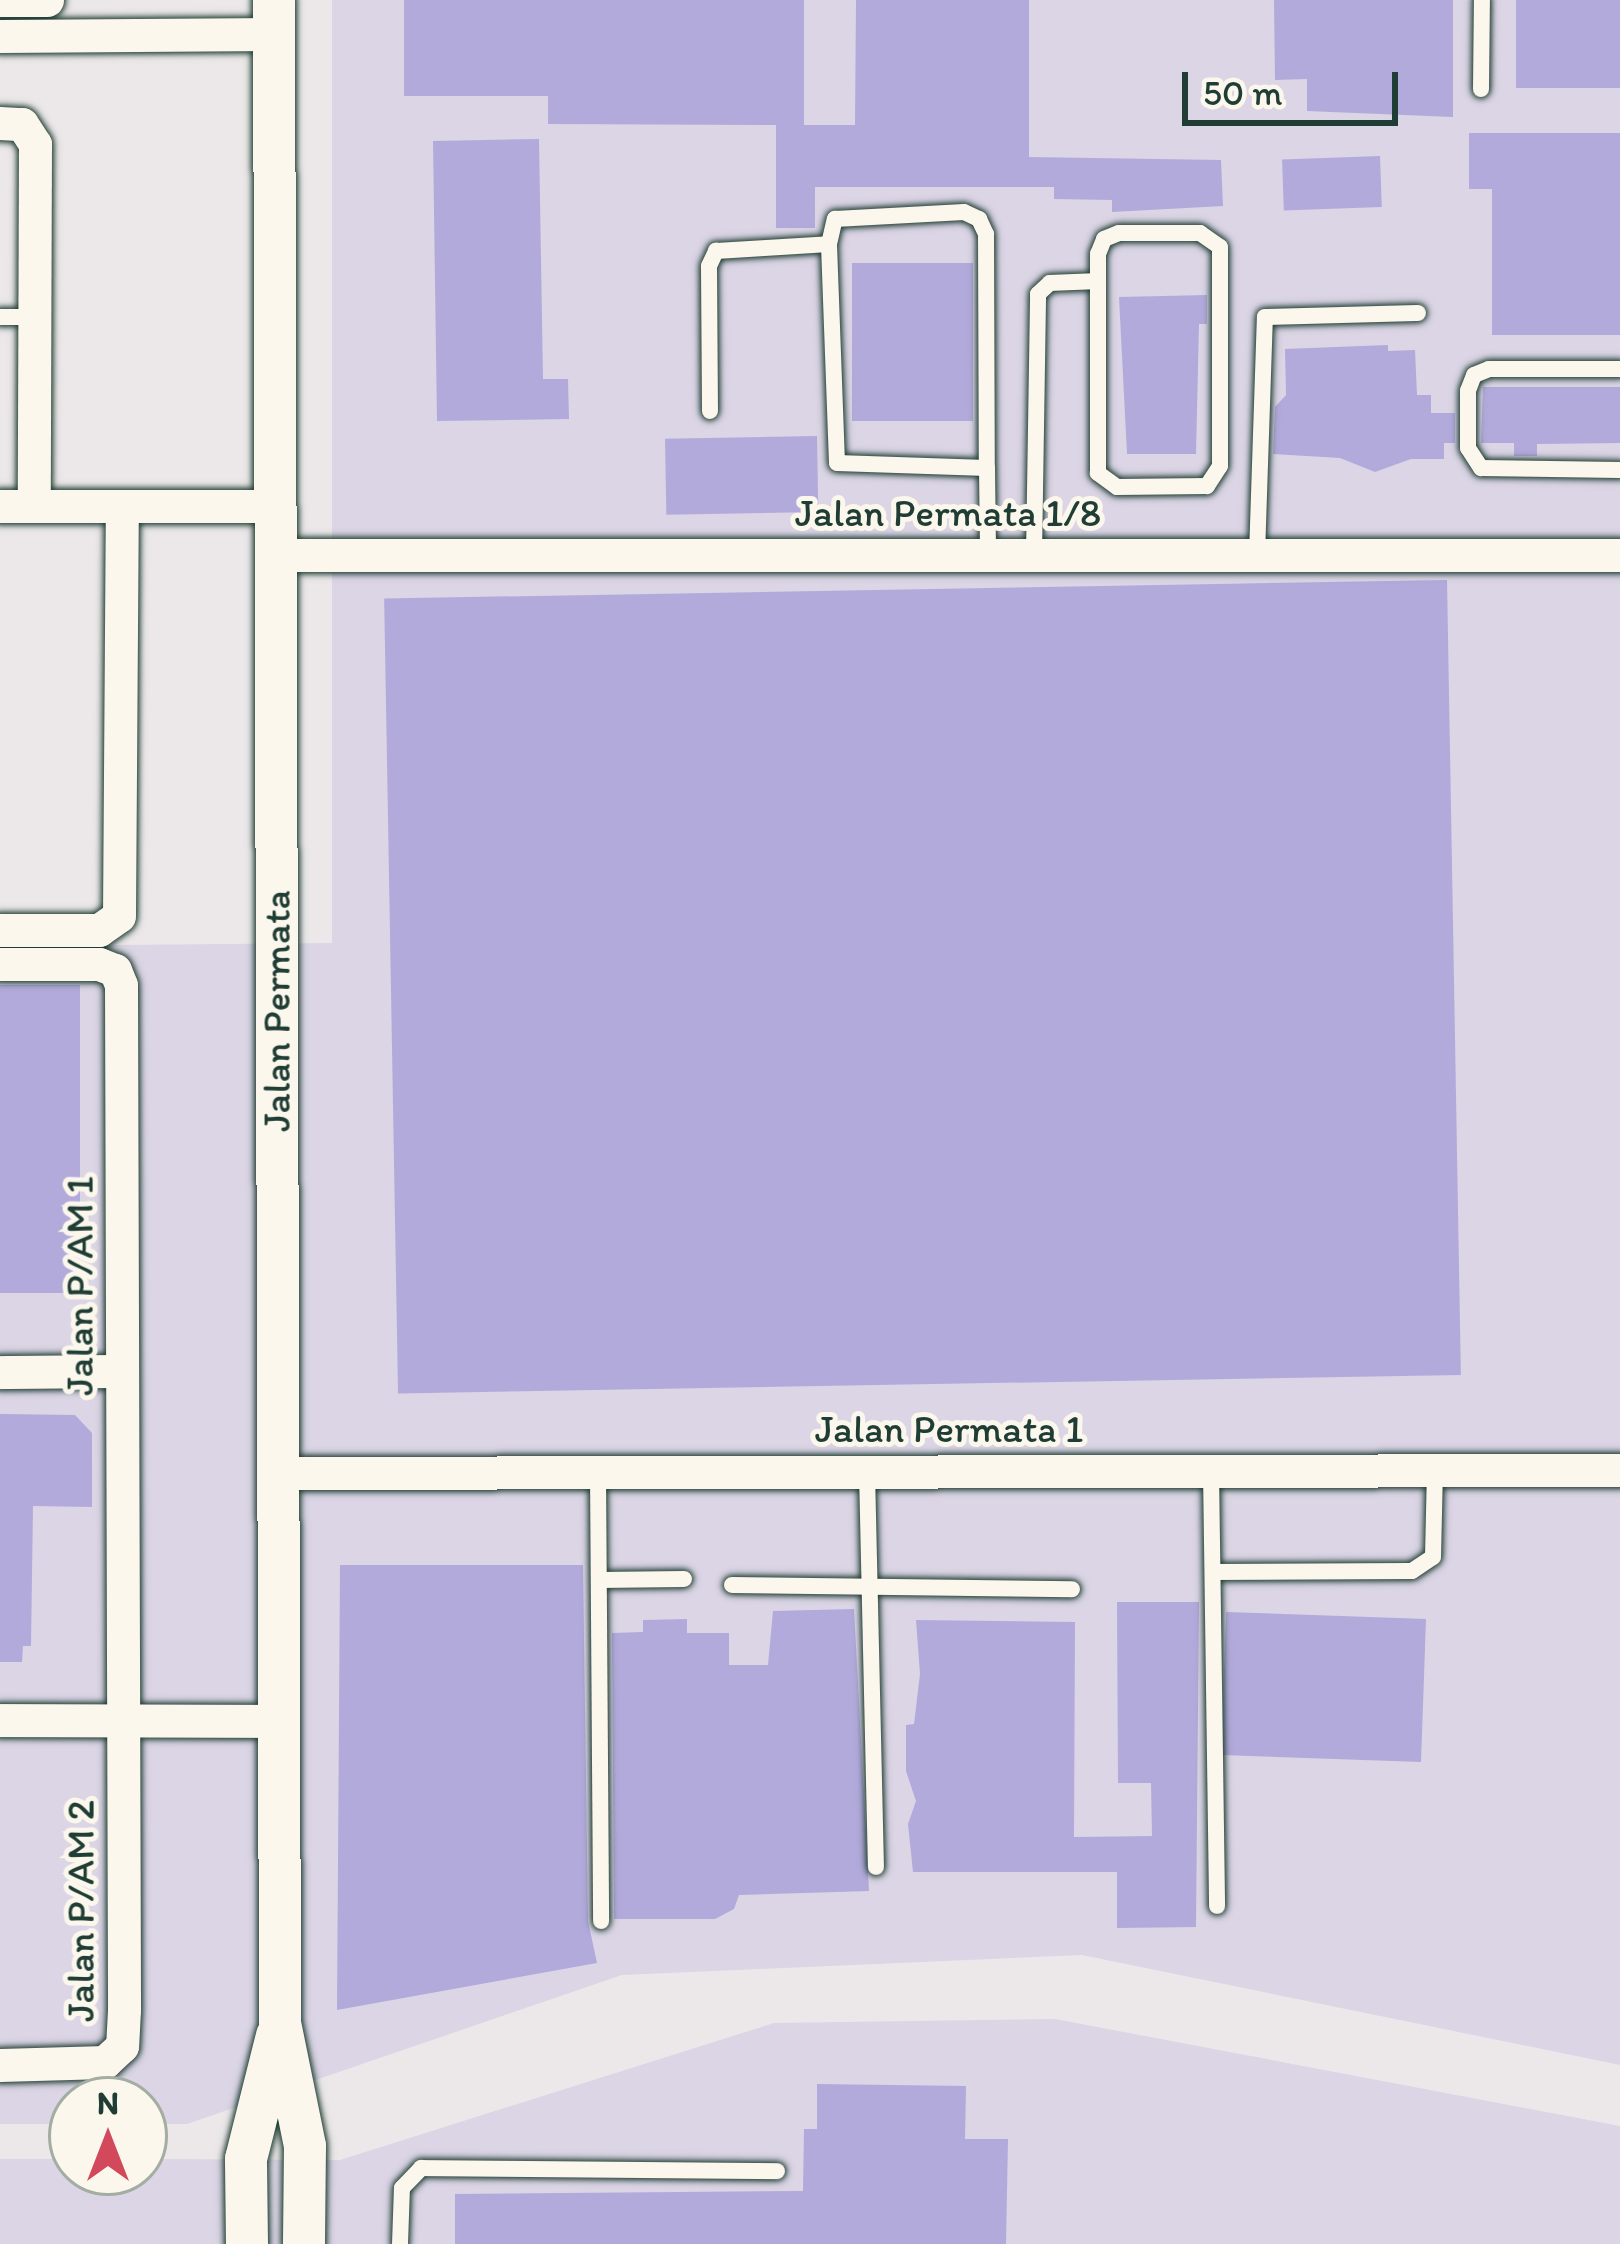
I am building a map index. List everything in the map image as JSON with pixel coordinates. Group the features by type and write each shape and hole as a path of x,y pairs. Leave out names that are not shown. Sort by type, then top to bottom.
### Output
{"street":[{"path":"0,0 47,0"},
{"path":"0,36 274,17"},
{"name":"Jalan Permata","path":"274,17 280,2023 305,2146 304,2244"},
{"path":"0,123 22,124 33,136 17,317 17,506 275,506"},
{"path":"0,930 108,928 121,896 122,506"},
{"name":"Jalan Permata 1/8","path":"276,554 1620,556"},
{"name":"Jalan P/AM 1","path":"0,964 100,964 120,977 123,1720"},
{"path":"0,1372 122,1371"},
{"name":"Jalan Permata 1","path":"278,1473 1620,1470"},
{"path":"0,1720 279,1721"},
{"name":"Jalan P/AM 2","path":"0,2066 94,2064 122,2046 123,1720"},
{"name":"Jalan Permata","path":"247,2244 246,2158 280,2023"}],"lane":[{"path":"1480,89 1482,0"},
{"path":"987,468 837,463 829,244 835,220 850,213 979,218 986,234 988,555"},
{"path":"1119,233 1200,233 1220,247 1220,466 1207,486 1117,487 1098,473 1098,281 1104,239 1119,233"},
{"path":"710,411 709,266 716,250 829,244"},
{"path":"1034,555 1037,294 1049,283 1098,281"},
{"path":"1257,556 1265,317 1418,313"},
{"path":"1620,370 1474,375 1468,448 1480,469 1620,470"},
{"path":"1211,1471 1217,1906"},
{"path":"1213,1572 1412,1571 1433,1557 1436,1471"},
{"path":"598,1472 601,1921"},
{"path":"867,1472 876,1868"},
{"path":"599,1580 684,1579"},
{"path":"732,1585 1072,1589"},
{"path":"400,2244 402,2188 422,2168 777,2171"}],"shaded area":[{"path":"332,0 1620,0 1620,2065 1082,1955 622,1975 187,2124 168,2124 168,2076 48,2076 48,2124 0,2124 0,946 332,943"},
{"path":"1055,2019 1620,2126 1620,2244 0,2244 0,2159 48,2159 48,2196 168,2196 168,2159 340,2160 774,2023"}],"building":[{"path":"404,0 804,0 804,125 855,125 856,0 1029,0 1029,157 1221,160 1223,206 1112,212 1112,200 1054,199 1054,187 815,187 815,228 776,228 776,125 548,124 548,96 404,96"},
{"path":"1274,0 1453,0 1453,117 1307,111 1307,79 1275,80"},
{"path":"1516,0 1620,0 1620,88 1516,88"},
{"path":"1469,133 1620,133 1620,335 1492,335 1492,189 1469,189"},
{"path":"539,139 543,379 568,379 569,419 437,421 433,141"},
{"path":"1380,156 1382,207 1284,210 1282,159"},
{"path":"852,263 973,263 973,421 852,421"},
{"path":"1207,295 1207,324 1199,324 1196,454 1127,454 1119,297"},
{"path":"1388,345 1388,351 1415,350 1417,395 1431,395 1431,413 1455,413 1455,443 1444,443 1444,459 1411,459 1375,472 1340,458 1273,454 1275,407 1286,395 1285,349"},
{"path":"1483,387 1620,387 1620,443 1537,444 1537,456 1514,456 1514,443 1481,443"},
{"path":"817,436 818,512 666,515 665,439"},
{"path":"1447,580 1461,1375 398,1393 384,599"},
{"path":"0,985 80,985 80,1293 0,1293"},
{"path":"0,1414 75,1415 92,1433 92,1507 33,1506 31,1646 23,1646 22,1662 0,1662"},
{"path":"340,1565 583,1565 588,1921 597,1963 337,2010"},
{"path":"1117,1602 1199,1602 1196,1927 1117,1928 1117,1872 913,1872 908,1824 916,1801 906,1771 906,1725 914,1724 920,1674 916,1620 1075,1622 1074,1837 1152,1836 1151,1783 1118,1783"},
{"path":"854,1609 869,1891 739,1895 734,1909 715,1919 614,1919 612,1633 643,1632 643,1620 687,1619 687,1633 729,1633 729,1665 768,1665 773,1611"},
{"path":"1226,1612 1426,1619 1421,1762 1221,1755"},
{"path":"817,2084 966,2086 965,2139 1008,2139 1006,2244 455,2244 455,2194 803,2191 804,2129 817,2129"}]}
